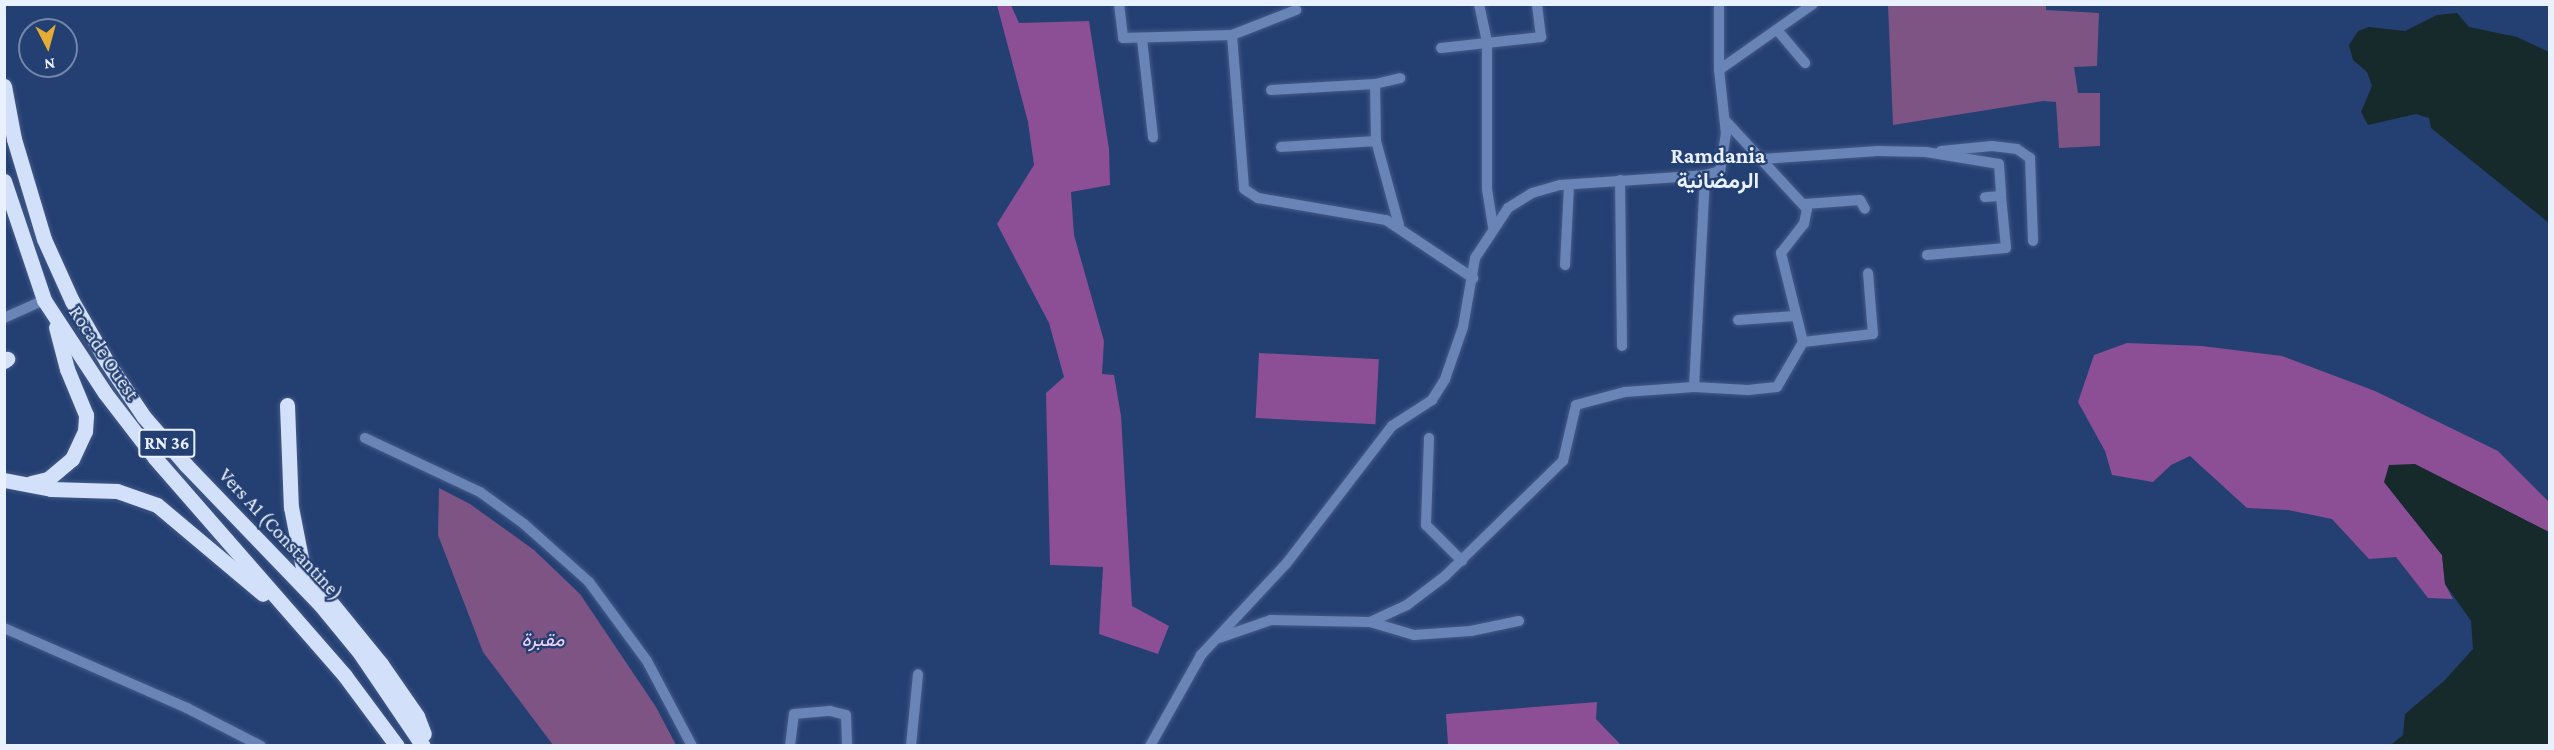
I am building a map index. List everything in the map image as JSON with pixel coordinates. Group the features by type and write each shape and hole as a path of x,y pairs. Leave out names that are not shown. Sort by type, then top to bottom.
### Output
{"highway":[{"name":"Vers A1 (Constantine)","path":"4,86 14,139 44,239 72,301 107,363 144,417 186,465 319,603 360,653 423,746"},
{"name":"Rocade Ouest","path":"4,181 44,300 128,426 304,629 397,746"},
{"path":"22,486 48,478 61,470 72,459 85,431 87,415 67,369 53,316"},
{"path":"287,405 291,507 303,568 381,664 417,716 428,746"},
{"path":"4,480 22,486 117,491 158,505 304,629"}],"street":[{"path":"1119,4 1123,38 1142,39 1232,35 1296,10"},
{"path":"1479,4 1486,43 1487,189 1493,227"},
{"path":"1441,48 1541,37 1537,4"},
{"path":"1150,746 1179,690 1216,639 1286,564 1392,426 1432,400 1445,379 1463,327 1475,258 1493,227 1508,208 1532,193 1569,185 1705,175 1722,167 1725,120 1719,69 1719,4"},
{"path":"1719,69 1778,31 1813,4"},
{"path":"1778,31 1805,63"},
{"path":"1232,35 1244,189 1258,198 1399,225 1473,278"},
{"path":"1142,39 1153,137"},
{"path":"1271,90 1375,84 1400,78"},
{"path":"1375,84 1376,141 1399,225"},
{"path":"1370,622 1407,605 1462,561 1563,461 1576,405 1625,392 1694,387 1748,390 1778,387 1803,342 1781,253 1807,218 1805,204 1725,120"},
{"path":"1281,147 1376,141"},
{"path":"1762,159 1878,151 1926,152 1992,146 2018,148 2030,158 2033,241"},
{"path":"1926,152 1999,164 2006,248 1927,255"},
{"path":"1694,387 1705,175"},
{"path":"1620,180 1622,346"},
{"path":"1565,265 1569,185"},
{"path":"1985,197 2001,196"},
{"path":"1805,204 1860,200 1865,209"},
{"path":"1803,342 1873,334 1868,273"},
{"path":"4,318 44,300"},
{"path":"1738,320 1795,316"},
{"path":"365,438 480,492 524,524 589,582 647,661 692,746"},
{"path":"1429,438 1426,525 1462,561"},
{"path":"1216,639 1271,620 1370,622 1414,635 1471,631 1519,621"},
{"path":"4,628 187,708 261,746"},
{"path":"911,746 918,674"},
{"path":"790,746 794,714 830,711 846,715 847,746"}],"green space":[{"path":"2046,4 2046,10 2099,13 2097,66 2074,67 2078,93 2100,93 2100,146 2059,148 2056,102 2043,101 1893,125 1888,5"},
{"name":"مقبرة","path":"439,488 470,504 534,550 580,594 656,707 676,745 553,745 483,652 438,535"}],"shaded area":[{"path":"997,5 1011,5 1019,23 1089,21 1109,149 1110,185 1071,192 1074,235 1104,341 1102,374 1114,375 1121,416 1132,606 1169,626 1158,654 1099,634 1103,567 1050,565 1046,393 1064,377 1049,323 997,224 1034,165 1028,122"},
{"path":"2457,13 2469,27 2517,37 2549,52 2549,223 2431,128 2429,118 2416,114 2368,125 2361,112 2372,86 2367,72 2353,60 2349,45 2358,31 2369,27 2405,31 2437,15"},
{"path":"2127,343 2202,346 2282,356 2375,391 2498,451 2549,502 2549,532 2474,494 2384,482 2442,555 2445,584 2453,599 2428,598 2396,557 2369,559 2332,519 2288,510 2247,508 2190,456 2171,465 2153,482 2112,475 2105,451 2078,402 2094,355"},
{"path":"1259,353 1379,359 1375,424 1256,418"},
{"path":"2415,464 2549,532 2549,745 2391,745 2403,735 2405,714 2444,681 2473,649 2471,621 2445,584 2442,555 2384,482 2389,465"},
{"path":"1597,702 1596,719 1621,745 1448,745 1446,714"}],"district":[{"name":"Ramdania الرمضانية","path":"1718,168"}]}
